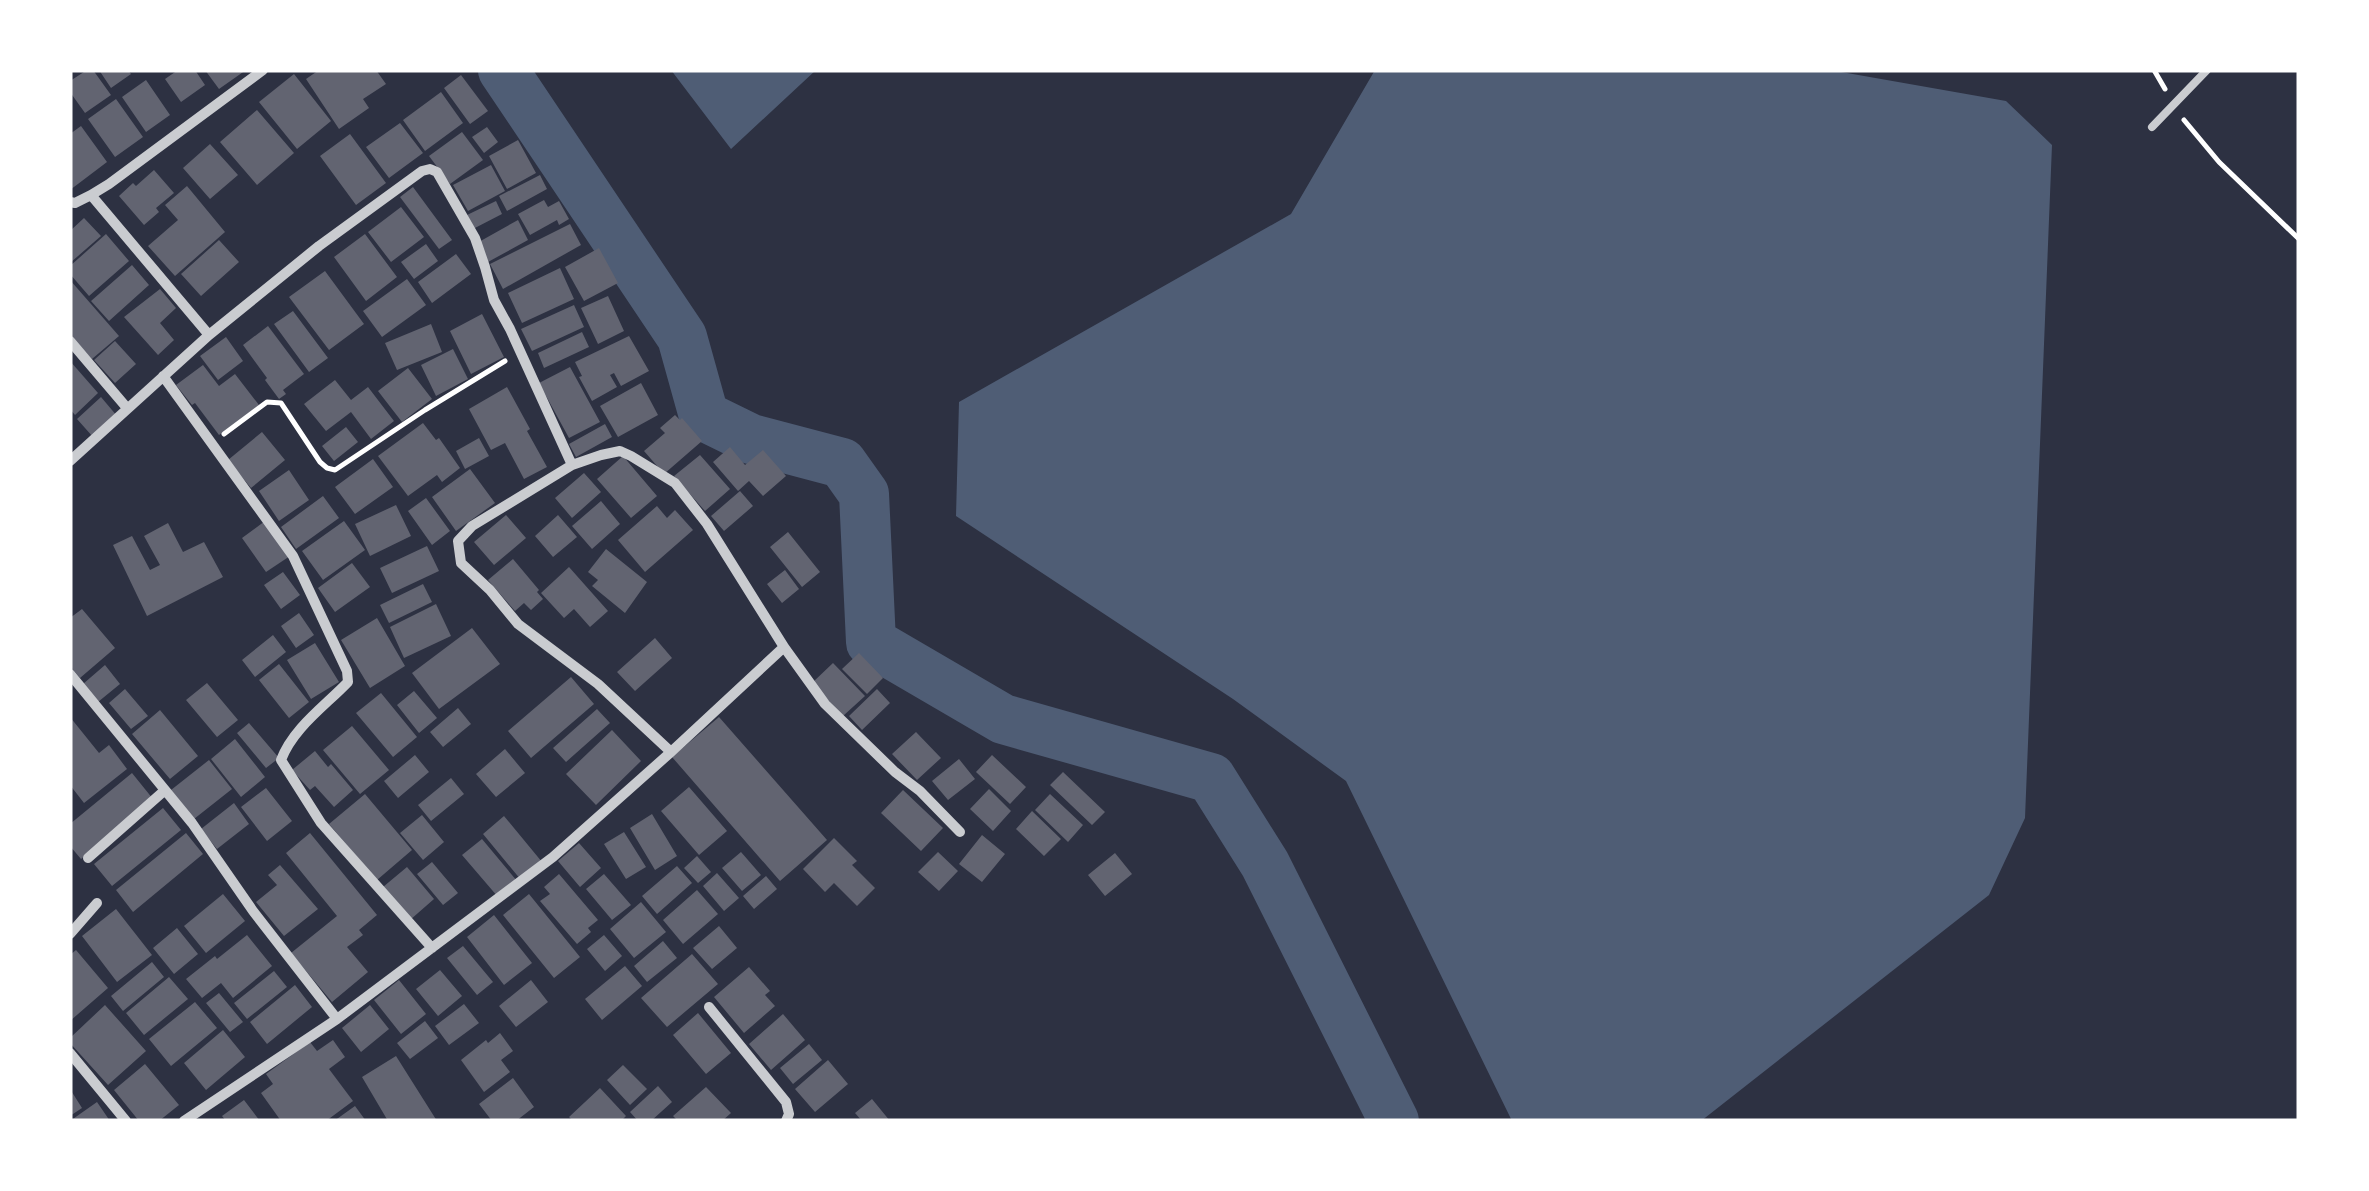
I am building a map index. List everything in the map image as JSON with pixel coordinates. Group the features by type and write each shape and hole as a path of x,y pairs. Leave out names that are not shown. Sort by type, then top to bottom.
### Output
{"street":[{"path":"72,204 110,184 263,70"},
{"path":"70,461 208,334 318,246 430,168 437,172 474,238 494,300 572,465"},
{"path":"91,195 208,334"},
{"path":"70,341 127,408"},
{"path":"163,376 293,556 346,672 348,682 298,732 281,760 321,823 432,948"},
{"path":"671,752 598,684 518,624 490,590 460,563 458,541 472,526 572,465 600,454 620,451 675,483 707,524 784,647 825,704 960,832"},
{"path":"184,1121 337,1019 553,858 784,647"},
{"path":"70,674 192,824 337,1019"},
{"path":"88,858 164,791"},
{"path":"70,934 97,903"},
{"path":"709,1006 786,1102 790,1114 786,1121"},
{"path":"70,1053 126,1121"}],"lane":[{"path":"2152,127 2207,70"}],"path":[{"path":"2154,70 2189,128 2299,240"},
{"path":"212,443 267,402 281,403 320,462 335,470 520,352"}],"water":[{"path":"671,70 816,70 731,149"},
{"path":"1375,70 1830,70 2006,101 2052,145 2025,818 1989,895 1701,1121 1512,1121 1346,781 1233,699 956,516 959,402 1291,214"}],"building":[{"path":"93,70 111,95 85,113 70,92 70,81"},
{"path":"99,70 128,70 131,74 111,88"},
{"path":"178,70 195,70 205,85 181,102 165,79"},
{"path":"205,70 246,70 219,89"},
{"path":"319,70 376,70 386,84 363,99 369,108 339,129 306,79"},
{"path":"294,74 331,121 297,149 259,102"},
{"path":"461,75 488,111 470,124 444,88"},
{"path":"146,80 170,115 146,132 122,97"},
{"path":"441,92 463,123 425,151 403,120"},
{"path":"116,99 143,137 115,157 88,119"},
{"path":"257,110 294,153 257,185 220,142"},
{"path":"400,123 423,153 389,178 366,147"},
{"path":"81,126 107,162 70,190 70,134"},
{"path":"487,127 498,142 484,153 472,137"},
{"path":"462,132 483,160 450,184 429,156"},
{"path":"350,134 386,183 356,205 320,156"},
{"path":"518,140 536,173 507,189 489,156"},
{"path":"210,144 238,175 210,199 183,168"},
{"path":"491,165 505,191 468,211 453,185"},
{"path":"154,170 174,193 144,225 119,196"},
{"path":"540,175 547,189 507,211 499,196"},
{"path":"187,186 225,232 175,276 148,246 178,220 165,205"},
{"path":"413,187 452,240 439,249 400,197"},
{"path":"544,200 548,207 559,201 569,219 559,225 557,220 530,235 518,214"},
{"path":"496,201 502,214 473,229 467,215"},
{"path":"401,207 424,237 391,262 368,232"},
{"path":"84,218 101,236 70,263 70,231"},
{"path":"518,220 528,240 488,262 477,243"},
{"path":"570,224 581,245 503,289 490,264"},
{"path":"106,234 129,261 89,296 70,274 70,266"},
{"path":"365,234 397,277 366,301 334,257"},
{"path":"219,240 239,262 201,296 181,274"},
{"path":"426,244 438,261 414,279 401,262"},
{"path":"599,248 618,283 584,301 565,267"},
{"path":"456,254 471,274 432,303 418,282"},
{"path":"132,265 149,285 109,321 91,301"},
{"path":"560,268 574,299 522,323 508,293"},
{"path":"325,271 364,324 329,350 289,297"},
{"path":"407,279 426,305 382,337 363,311"},
{"path":"70,280 119,336 92,359 70,335"},
{"path":"160,289 176,308 160,323 174,340 158,355 124,317"},
{"path":"608,296 624,331 598,344 581,308"},
{"path":"574,305 584,327 532,351 521,329"},
{"path":"293,311 328,358 309,372 274,324"},
{"path":"482,314 504,357 471,374 450,331"},
{"path":"431,324 442,352 397,370 385,343"},
{"path":"268,326 304,374 283,390 286,394 279,399 243,345"},
{"path":"582,332 589,347 544,368 538,353"},
{"path":"629,336 649,371 621,386 614,373 610,375 617,387 592,401 575,362"},
{"path":"226,337 243,361 218,380 200,356"},
{"path":"115,341 136,364 115,383 94,360"},
{"path":"453,349 468,379 436,396 421,365"},
{"path":"70,361 98,393 75,415 70,409"},
{"path":"203,365 219,386 235,374 259,405 219,435 176,385"},
{"path":"570,367 600,422 569,438 539,383"},
{"path":"408,368 432,399 402,422 378,391"},
{"path":"335,380 351,400 368,387 394,421 371,439 351,412 326,431 304,404"},
{"path":"641,383 658,415 618,437 600,406"},
{"path":"507,387 547,467 524,479 505,443 491,450 469,409"},
{"path":"101,397 117,416 93,437 77,419"},
{"path":"675,415 702,441 664,474 644,451 665,433 660,428"},
{"path":"423,423 460,468 442,482 437,475 408,496 378,456"},
{"path":"605,424 612,437 576,457 569,444"},
{"path":"346,427 358,442 334,461 322,446"},
{"path":"262,432 285,460 251,488 228,460"},
{"path":"479,438 489,456 465,469 456,451"},
{"path":"730,447 745,465 763,450 786,476 763,496 749,481 738,491 713,462"},
{"path":"700,455 730,489 705,511 674,476"},
{"path":"623,456 657,496 631,518 597,479"},
{"path":"373,459 393,487 355,514 335,487"},
{"path":"470,469 495,503 456,531 432,497"},
{"path":"289,470 309,500 279,521 259,491"},
{"path":"584,473 601,492 572,518 555,498"},
{"path":"740,491 753,506 724,531 711,516"},
{"path":"323,496 339,518 296,549 281,527"},
{"path":"426,498 450,531 432,545 408,511"},
{"path":"601,501 620,524 592,549 572,526"},
{"path":"396,505 411,536 370,556 355,524"},
{"path":"657,506 667,518 675,510 693,530 645,572 618,540"},
{"path":"506,515 526,538 494,565 474,542"},
{"path":"558,515 577,537 553,557 535,536"},
{"path":"265,521 290,556 266,572 242,538"},
{"path":"344,521 365,550 323,580 302,551"},
{"path":"168,523 183,552 204,542 223,577 147,616 113,545 132,536 150,570 160,565 144,536"},
{"path":"788,532 820,572 802,587 770,547"},
{"path":"427,546 439,571 392,593 380,568"},
{"path":"606,549 647,582 625,613 592,586 598,580 588,572"},
{"path":"513,559 543,599 531,610 524,603 515,611 488,580"},
{"path":"352,563 370,587 335,612 318,588"},
{"path":"569,567 608,611 590,627 574,609 564,618 541,593"},
{"path":"785,570 799,589 782,603 767,584"},
{"path":"283,572 300,595 281,609 264,585"},
{"path":"423,584 432,602 389,623 380,605"},
{"path":"436,604 451,636 404,658 390,627"},
{"path":"82,609 115,648 80,678 70,666 70,618"},
{"path":"299,613 314,635 296,648 281,626"},
{"path":"377,618 405,666 370,688 341,640"},
{"path":"472,628 500,664 439,709 412,673"},
{"path":"273,635 286,652 255,677 242,660"},
{"path":"655,638 672,658 635,691 617,672"},
{"path":"315,643 339,682 311,699 287,660"},
{"path":"859,653 883,678 867,694 842,669"},
{"path":"833,663 865,696 843,716 812,683"},
{"path":"279,664 309,702 289,718 259,680"},
{"path":"105,665 120,684 98,702 83,684"},
{"path":"571,677 594,704 531,758 508,731"},
{"path":"207,683 238,720 217,737 186,700"},
{"path":"125,689 148,716 131,729 109,703"},
{"path":"877,689 890,703 862,730 849,716"},
{"path":"414,691 437,718 419,733 397,705"},
{"path":"381,693 417,737 393,757 356,713"},
{"path":"458,708 471,724 443,747 430,732"},
{"path":"597,709 610,723 566,762 553,748"},
{"path":"160,710 198,756 170,779 132,734"},
{"path":"70,717 99,753 109,745 127,769 84,803 70,785"},
{"path":"719,717 827,840 780,881 672,757"},
{"path":"249,723 279,758 266,768 237,733"},
{"path":"352,726 389,770 360,794 323,750"},
{"path":"612,730 641,761 596,805 566,774"},
{"path":"916,732 941,758 917,780 892,754"},
{"path":"235,739 265,777 241,797 211,759"},
{"path":"505,749 525,773 496,797 476,774"},
{"path":"315,751 353,790 334,807 315,786 310,790 292,770"},
{"path":"415,755 429,772 398,798 384,781"},
{"path":"992,755 1026,787 1010,804 976,772"},
{"path":"959,759 975,779 948,800 932,781"},
{"path":"209,760 232,789 194,819 171,790"},
{"path":"1063,772 1105,812 1092,825 1050,785"},
{"path":"132,773 153,799 81,859 70,846 70,824"},
{"path":"451,778 464,794 431,821 418,805"},
{"path":"689,787 727,831 699,855 661,811"},
{"path":"266,788 292,821 267,841 241,807"},
{"path":"989,789 1011,811 993,831 970,809"},
{"path":"903,790 943,828 921,851 881,813"},
{"path":"365,794 412,850 377,880 329,824"},
{"path":"1050,794 1083,825 1068,842 1035,810"},
{"path":"234,803 249,824 217,849 201,829"},
{"path":"163,808 181,830 112,886 94,864"},
{"path":"1032,811 1061,839 1044,856 1016,829"},
{"path":"652,814 677,856 655,870 630,828"},
{"path":"422,815 444,842 423,860 400,833"},
{"path":"504,816 542,862 521,880 483,834"},
{"path":"624,832 646,867 626,879 604,844"},
{"path":"186,833 203,854 133,912 116,890"},
{"path":"310,833 377,915 359,930 363,935 347,947 368,972 332,1002 291,953 337,916 286,853"},
{"path":"982,835 1005,854 982,882 959,864"},
{"path":"834,838 857,861 852,865 875,888 857,906 834,883 825,892 803,869"},
{"path":"482,839 517,881 498,897 462,855"},
{"path":"579,843 601,868 580,887 558,861"},
{"path":"741,852 761,875 742,891 722,868"},
{"path":"938,852 958,871 939,891 918,872"},
{"path":"1115,853 1132,874 1105,896 1088,875"},
{"path":"697,856 711,872 698,883 684,868"},
{"path":"432,862 458,893 443,905 417,874"},
{"path":"280,865 318,909 284,936 256,902 277,885 268,875"},
{"path":"677,866 692,883 657,914 642,896"},
{"path":"407,867 434,899 410,920 383,887"},
{"path":"717,873 739,898 724,911 703,886"},
{"path":"559,874 598,920 577,944 540,901 550,894 544,887"},
{"path":"604,874 631,905 612,920 586,889"},
{"path":"766,876 777,889 754,909 743,896"},
{"path":"697,890 718,914 683,944 663,920"},
{"path":"223,894 245,921 206,953 184,926"},
{"path":"529,894 580,957 554,978 503,915"},
{"path":"641,902 666,932 634,958 610,929"},
{"path":"116,909 152,955 117,982 82,936"},
{"path":"494,915 532,963 504,985 467,937"},
{"path":"719,926 737,948 712,969 693,948"},
{"path":"177,928 198,954 174,974 153,948"},
{"path":"247,935 272,966 233,998 221,983 202,998 186,979"},
{"path":"604,935 622,956 605,971 587,949"},
{"path":"663,941 677,958 647,982 634,966"},
{"path":"463,946 493,982 477,995 447,958"},
{"path":"76,950 108,988 70,1021 70,955"},
{"path":"692,954 718,984 667,1027 641,998"},
{"path":"152,962 164,977 123,1011 111,996"},
{"path":"625,966 642,986 602,1020 585,999"},
{"path":"749,967 770,991 765,995 775,1006 744,1033 714,997"},
{"path":"440,970 462,996 438,1016 416,989"},
{"path":"274,971 287,987 247,1019 234,1003"},
{"path":"169,977 188,999 144,1035 126,1013"},
{"path":"399,980 426,1014 401,1034 374,1000"},
{"path":"531,980 548,1002 516,1027 499,1006"},
{"path":"295,985 312,1007 267,1044 250,1022"},
{"path":"219,993 243,1022 230,1032 206,1003"},
{"path":"195,1002 217,1028 171,1066 149,1039"},
{"path":"464,1004 479,1023 449,1045 435,1026"},
{"path":"105,1005 146,1051 108,1085 70,1043 70,1038"},
{"path":"370,1005 389,1029 361,1052 342,1028"},
{"path":"698,1013 731,1053 706,1074 673,1035"},
{"path":"783,1014 805,1040 771,1070 749,1044"},
{"path":"425,1021 438,1038 410,1059 397,1043"},
{"path":"223,1030 245,1057 206,1090 184,1063"},
{"path":"500,1033 513,1051 501,1060 510,1072 484,1092 461,1060"},
{"path":"333,1040 345,1057 329,1069 353,1101 326,1121 281,1121 261,1093 273,1084 266,1074 310,1042 317,1051"},
{"path":"809,1044 822,1060 793,1084 780,1068"},
{"path":"396,1056 437,1121 388,1121 362,1077"},
{"path":"828,1060 848,1084 815,1112 795,1089"},
{"path":"145,1064 179,1105 159,1121 139,1121 114,1090"},
{"path":"623,1065 647,1089 630,1105 607,1080"},
{"path":"513,1078 534,1107 516,1121 492,1121 479,1104"},
{"path":"658,1086 672,1102 651,1121 638,1121 630,1112"},
{"path":"706,1087 731,1113 722,1121 678,1121 673,1116"},
{"path":"600,1088 626,1116 621,1121 573,1121 569,1117"},
{"path":"70,1089 82,1108 70,1116"},
{"path":"872,1099 890,1121 862,1121 855,1113"},
{"path":"244,1100 260,1121 226,1121 222,1116"},
{"path":"97,1102 110,1121 70,1121"},
{"path":"355,1106 366,1121 334,1121"}],"waterway":[{"path":"503,70 682,337 704,416 751,439 842,463 864,494 871,642 1003,719 1211,778 1265,864 1394,1121"}]}
